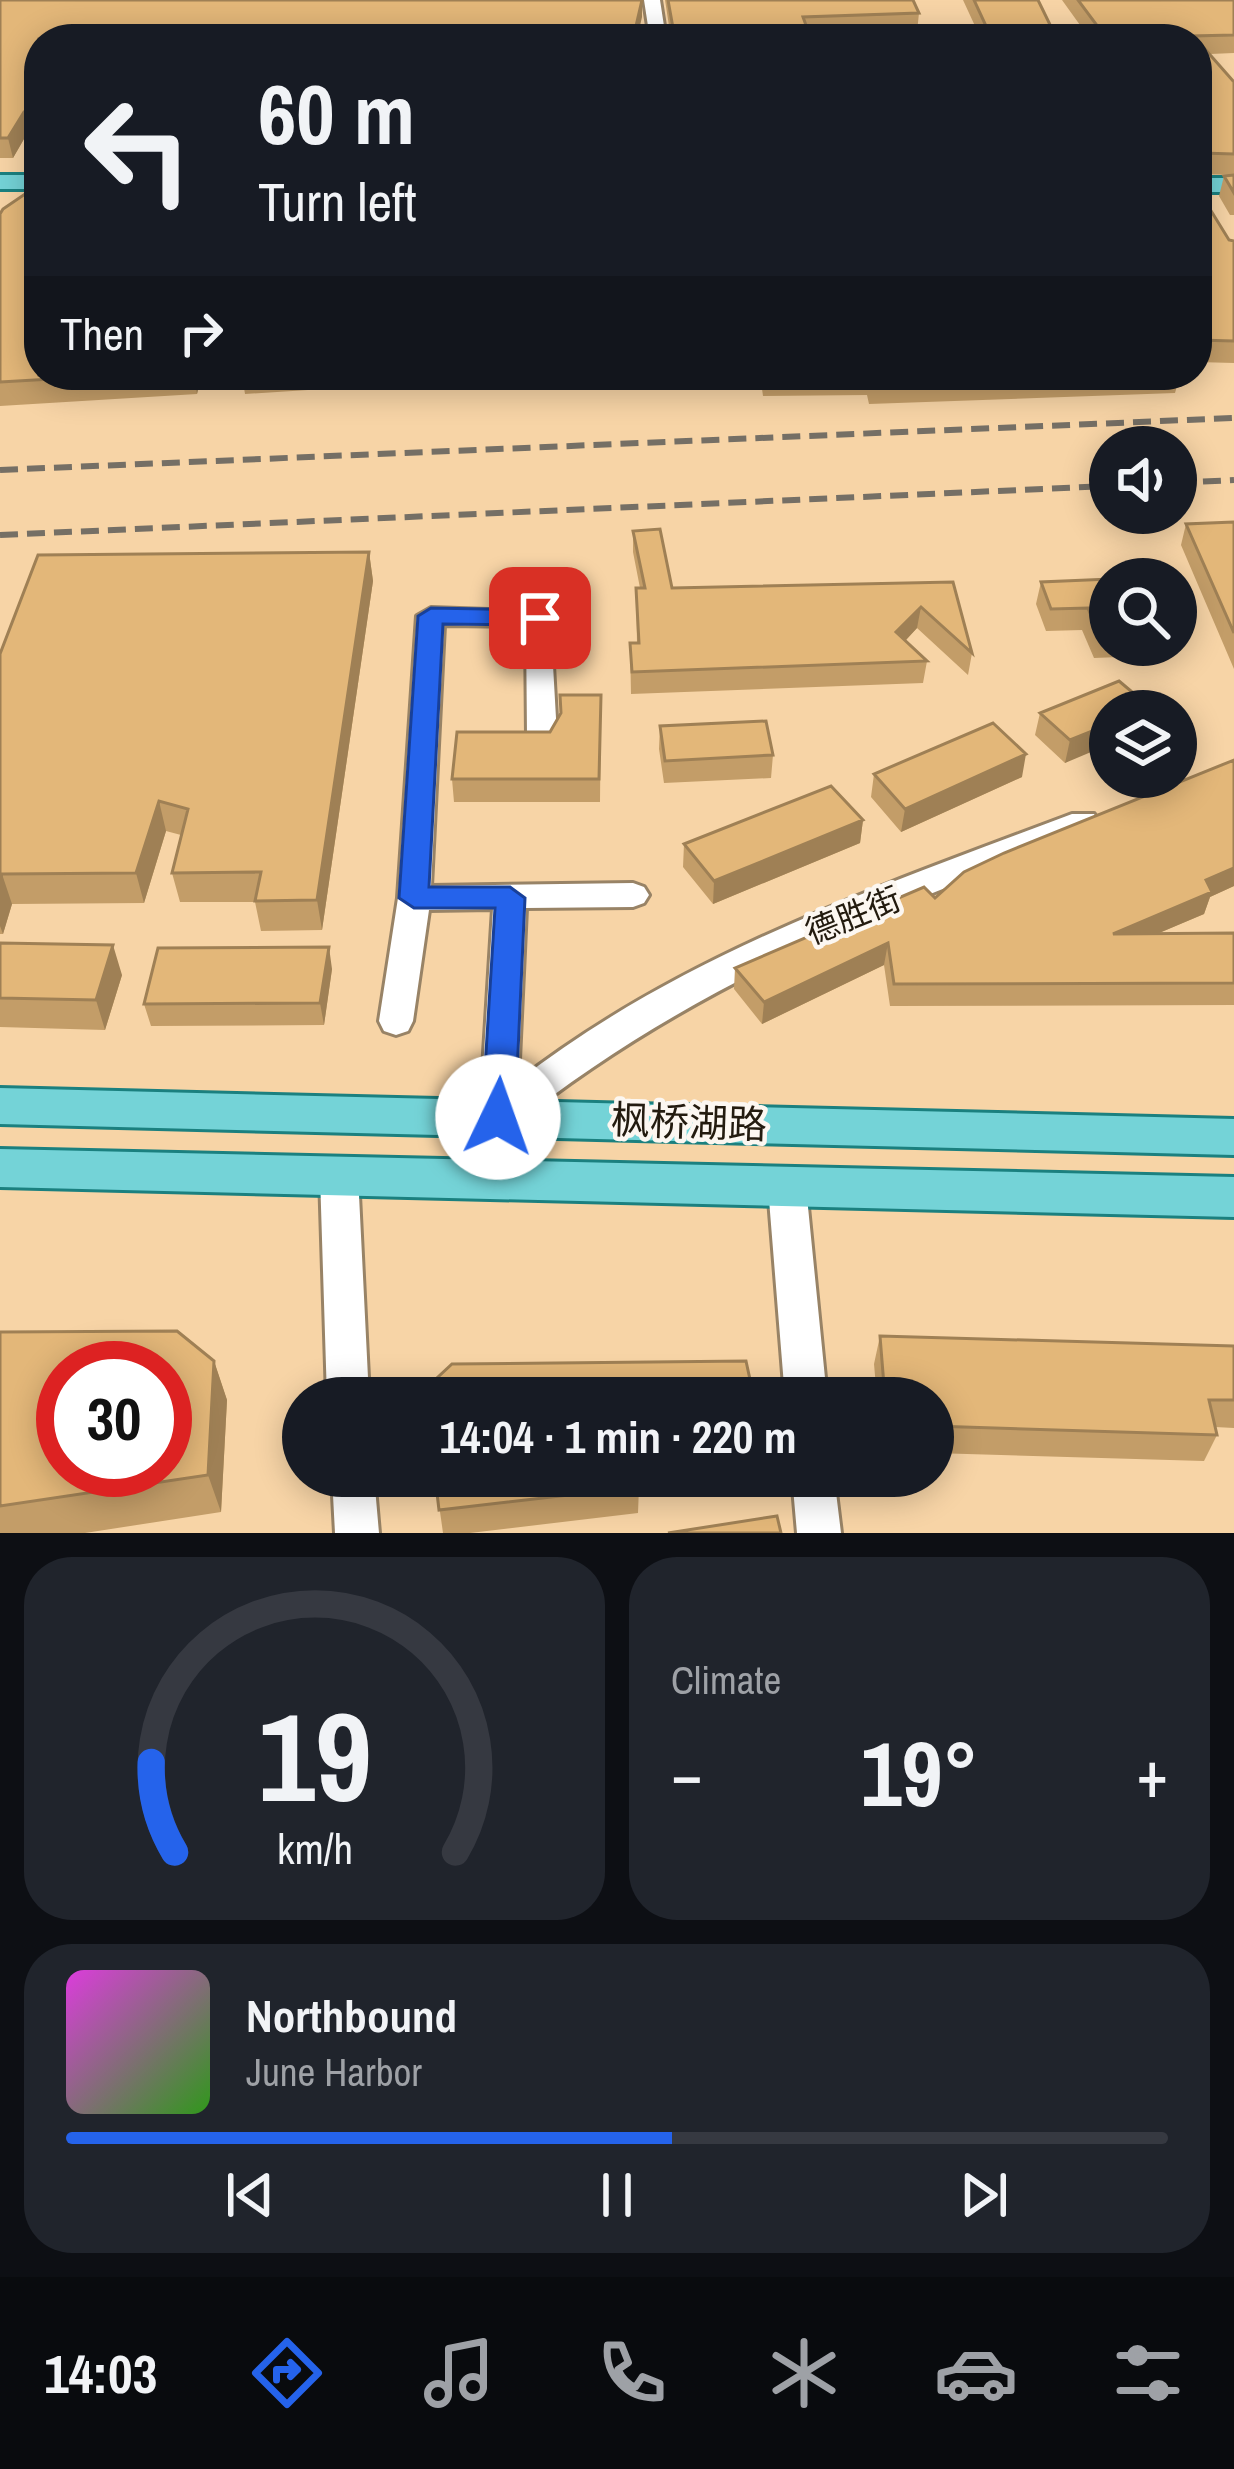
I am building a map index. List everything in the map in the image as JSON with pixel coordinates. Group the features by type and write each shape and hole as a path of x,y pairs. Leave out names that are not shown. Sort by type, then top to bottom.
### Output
{"main road":[{"name":"枫桥湖路","path":"0,1106 1234,1137"},
{"name":"枫桥湖路","path":"0,1168 1234,1197"}],"street":[{"path":"396,1021 414,898 431,616 540,618 542,736"},
{"name":"德胜街","path":"498,1117 556,1066 734,963 1112,811"},
{"path":"414,898 633,896"},
{"path":"498,1117 510,898"},
{"path":"339,1175 348,1377"},
{"path":"787,1186 804,1377"},
{"path":"354,1497 357,1533"},
{"path":"815,1497 819,1533"}],"shaded area":[{"path":"0,0 1234,0 1234,1533 0,1533"}],"building":[{"path":"0,0 642,0 636,24 24,24 24,112 8,138 0,138"},
{"path":"668,0 913,0 919,13 803,17 806,24 672,24"},
{"path":"974,0 1038,0 1050,24 985,24"},
{"path":"1078,0 1234,0 1234,35 1212,36 1212,24 1096,24"},
{"path":"1212,57 1234,82 1234,154 1212,153"},
{"path":"24,195 24,381 0,382 0,214"},
{"path":"1212,212 1234,241 1234,341 1212,340"},
{"path":"1234,522 1234,633 1190,534 1197,534 1197,524"},
{"path":"660,529 672,588 953,582 972,653 921,607 896,632 927,661 632,672 630,643 639,643 636,588 645,588 633,531"},
{"path":"369,552 317,900 255,901 261,872 172,873 188,809 159,801 136,873 2,874 0,880 0,654 38,555"},
{"path":"1089,580 1089,611 1051,609 1041,582"},
{"path":"1119,681 1130,690 1097,690"},
{"path":"1089,693 1089,732 1070,740 1040,713"},
{"path":"560,695 601,695 599,779 452,779 457,732 550,732 561,713"},
{"path":"766,721 773,755 665,761 660,726"},
{"path":"993,723 1026,754 905,809 874,774"},
{"path":"1234,760 1234,868 1206,880 1212,892 1113,934 1234,933 1234,983 894,984 888,943 764,1002 735,968 924,887 935,898 964,872 1140,798 1197,798 1197,775"},
{"path":"831,786 863,820 714,881 684,844"},
{"path":"0,943 113,945 96,1000 0,998"},
{"path":"329,947 320,1003 144,1004 158,948"},
{"path":"177,1331 189,1341 36,1341 36,1497 60,1497 0,1506 0,1332"},
{"path":"880,1336 1234,1346 1234,1400 1209,1400 1217,1435 954,1427 954,1377 883,1377"},
{"path":"192,1343 214,1361 208,1475 192,1477"},
{"path":"746,1361 749,1377 438,1377 452,1364"},
{"path":"437,1497 552,1497 439,1510"},
{"path":"777,1516 781,1533 668,1533"}],"railway":[{"path":"0,470 1234,418"},
{"path":"1197,482 1234,480"},
{"path":"0,535 1089,487"}],"route":[{"path":"498,1117 510,898 414,898 431,616 540,618"}]}
